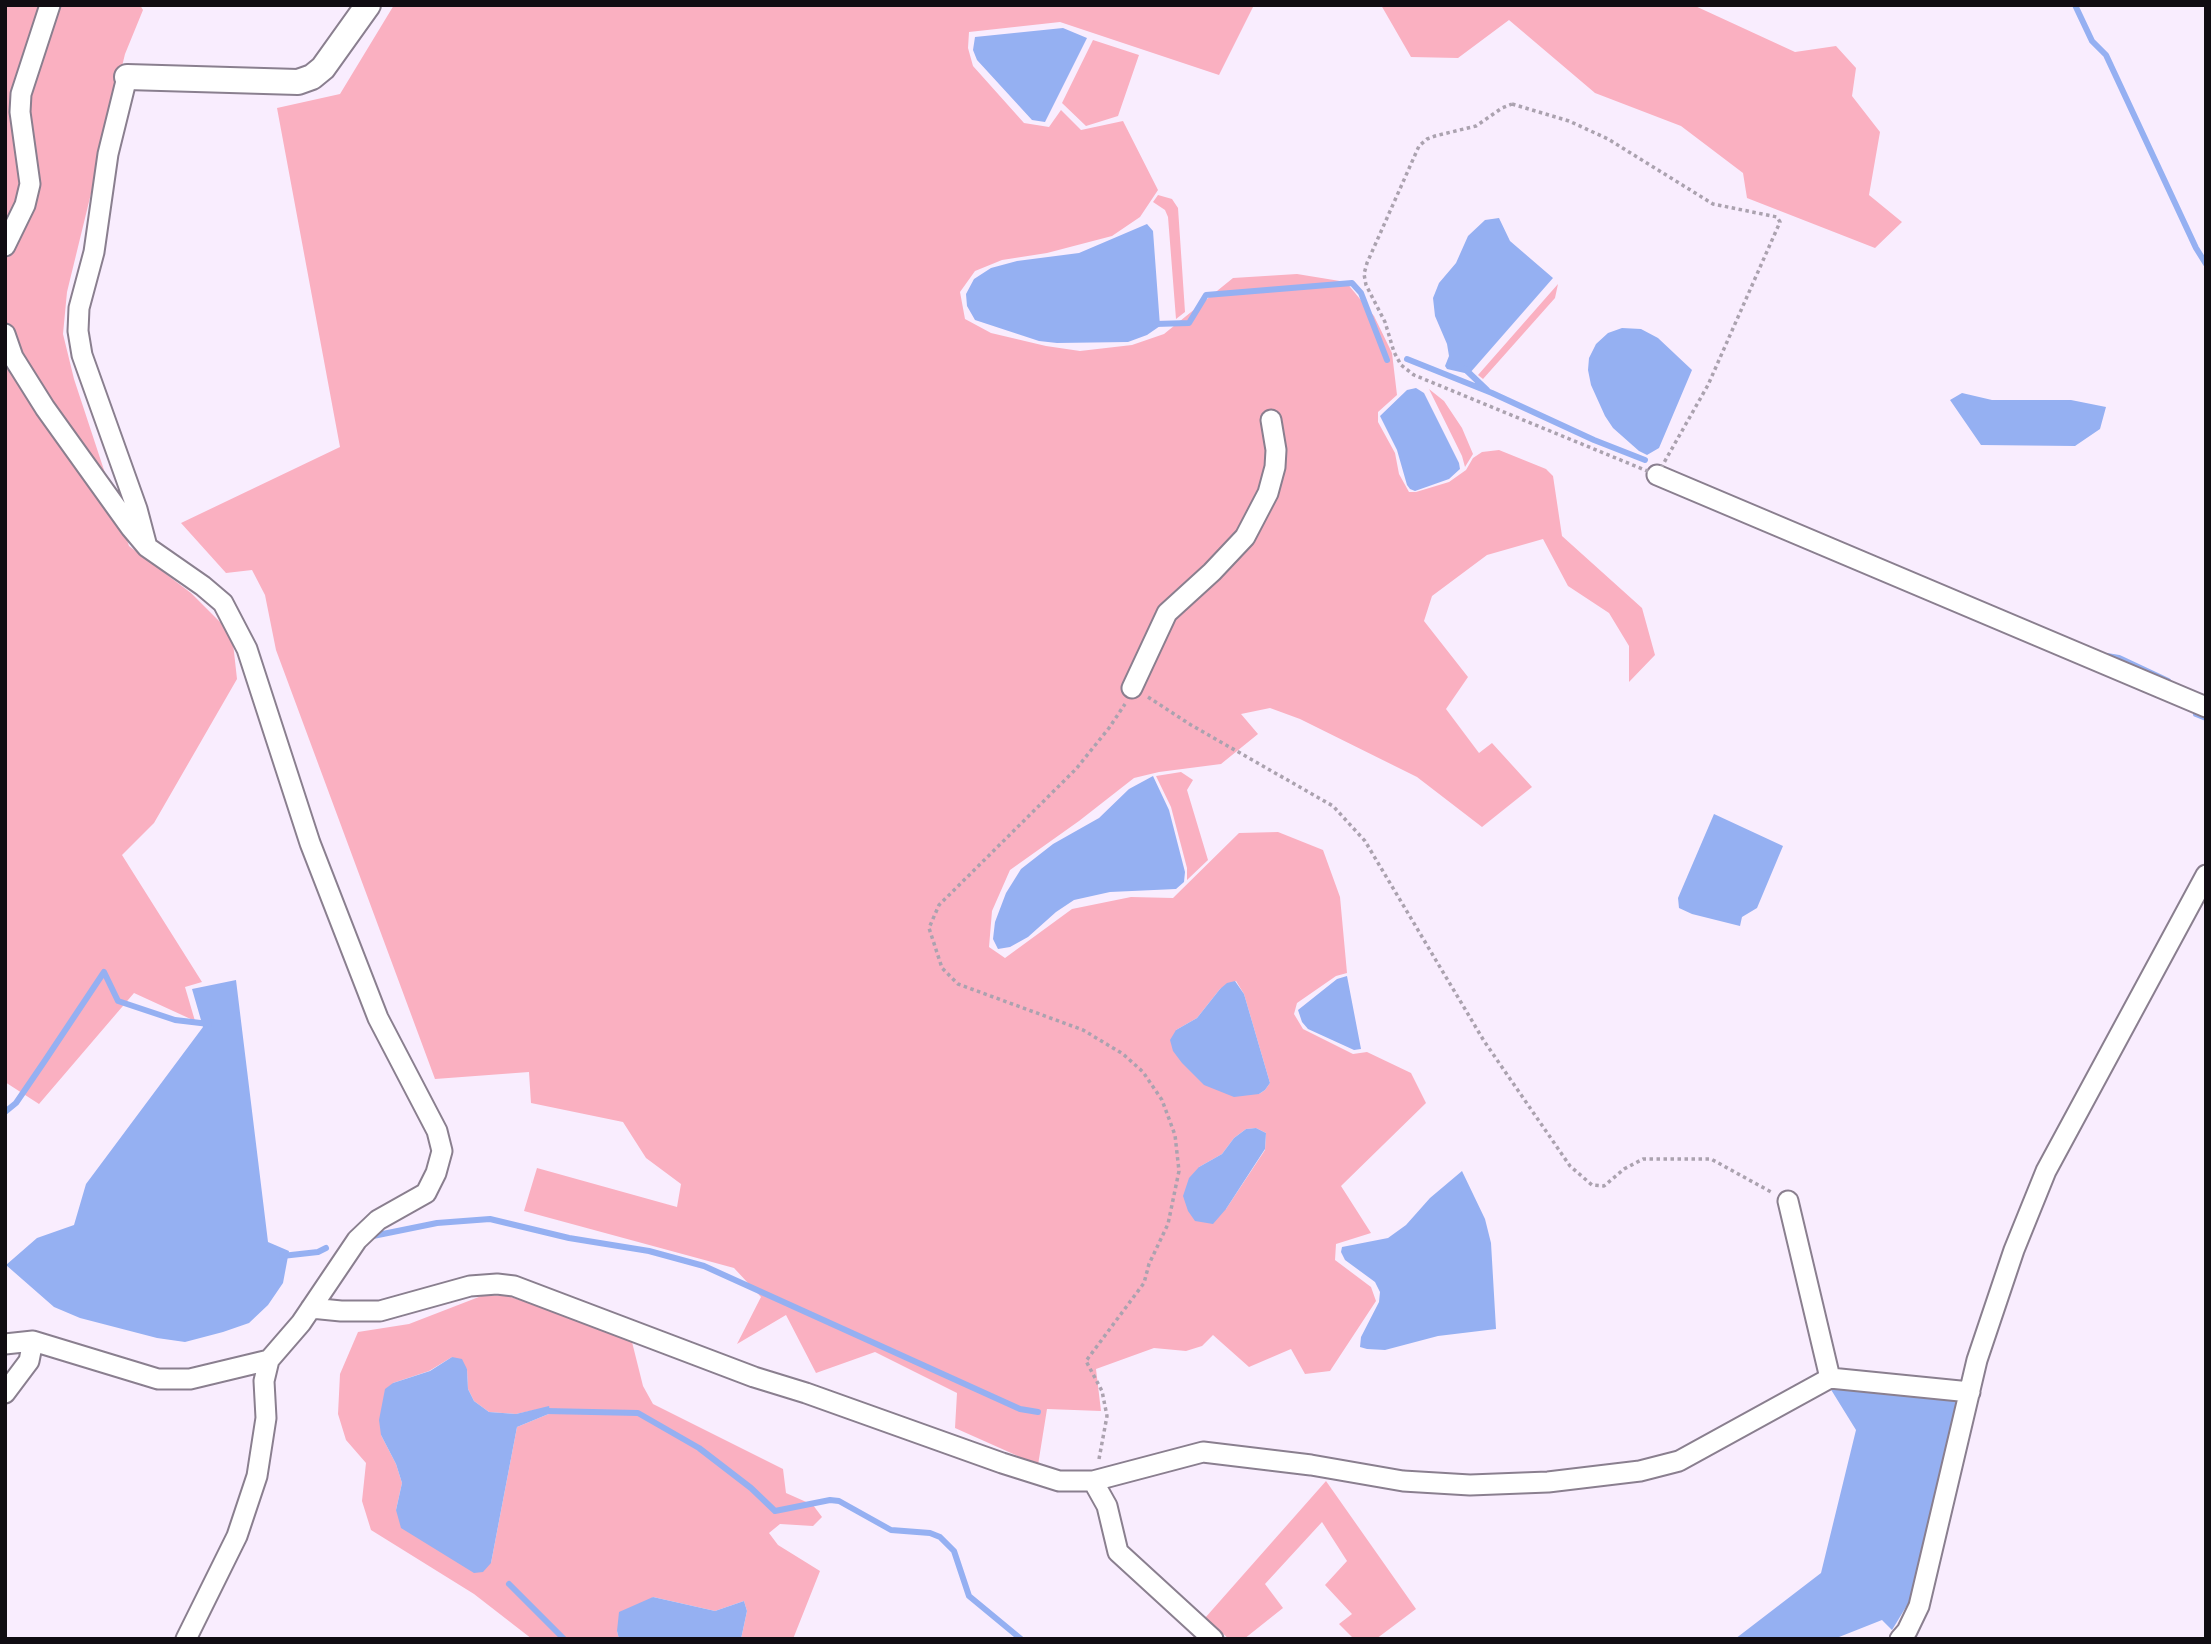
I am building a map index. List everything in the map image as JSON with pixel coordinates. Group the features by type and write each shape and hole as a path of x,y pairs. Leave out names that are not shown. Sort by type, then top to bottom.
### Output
{"street":[{"path":"5,246 26,205 30,184 20,112 21,94 50,5"},
{"path":"147,547 137,509 82,355 78,331 79,309 94,252 108,154 127,77 298,82 312,77 323,68 368,5"},
{"path":"5,334 13,357 45,408 106,495 147,547 223,603 247,649 310,843 378,1018 437,1130 442,1151 436,1173 426,1193 378,1220 357,1240 301,1323 269,1360 264,1381 266,1418 257,1476 237,1536 187,1639"},
{"path":"1132,688 1167,613 1245,537 1268,493 1275,467 1276,450 1271,420"},
{"path":"1657,475 2206,707"},
{"path":"1900,1639 1919,1605 1977,1360 2014,1250 2046,1171 2206,876"},
{"path":"1788,1201 1829,1378"},
{"path":"311,1308 380,1311 470,1286 514,1286 754,1377 1059,1481 1093,1482 1203,1452 1311,1465 1403,1481 1470,1485 1548,1482 1640,1471 1679,1461 1829,1378 1970,1392"},
{"path":"5,1344 33,1341 158,1379 190,1379 269,1360"},
{"path":"5,1393 29,1362 33,1341"},
{"path":"1093,1482 1107,1506 1118,1552 1213,1639"}],"path":[{"path":"1511,104 1521,105 1569,121 1608,139 1713,204 1777,216 1780,222 1708,385 1657,475 1414,375 1401,365 1385,323 1366,285 1364,274 1419,146 1427,139 1476,126 1502,108 1511,104"},
{"path":"1093,1482 1107,1416 1102,1391 1086,1361 1144,1283 1149,1264 1168,1224 1178,1171 1175,1135 1162,1100 1143,1072 1123,1054 1083,1030 958,985 942,968 929,928 939,905 1076,769 1123,707 1132,688 1333,806 1365,841 1484,1041 1570,1166 1592,1185 1604,1186 1624,1169 1643,1159 1711,1159 1788,1201"}],"shaded area":[{"path":"5,5 140,5 143,10 125,54 67,292 63,334 74,379 129,546 191,593 232,634 237,679 154,823 122,855 202,982 185,987 195,1021 134,993 39,1104 5,1082"},
{"path":"394,5 1254,5 1219,75 1060,22 969,32 968,48 973,66 1024,123 1049,127 1061,110 1081,130 1123,121 1158,190 1140,217 1112,236 1047,253 1002,260 975,271 960,292 965,319 991,333 1080,351 1132,345 1164,334 1233,278 1297,274 1346,282 1374,316 1392,353 1397,395 1378,412 1378,422 1395,453 1399,474 1409,492 1449,482 1466,470 1473,458 1482,452 1499,450 1546,469 1553,476 1562,536 1642,608 1655,655 1629,682 1629,646 1609,613 1568,586 1543,539 1487,555 1432,596 1424,621 1468,677 1446,709 1479,753 1492,743 1532,787 1482,827 1417,777 1300,719 1270,708 1241,714 1258,734 1221,764 1134,778 1010,870 992,911 989,947 1005,958 1072,909 1131,897 1173,898 1239,833 1278,832 1323,850 1340,897 1347,973 1336,976 1297,1003 1294,1014 1303,1029 1353,1054 1367,1052 1411,1073 1426,1103 1341,1186 1371,1233 1336,1244 1335,1260 1371,1287 1376,1301 1330,1371 1305,1374 1291,1349 1249,1367 1213,1335 1202,1346 1186,1351 1154,1348 1096,1369 1101,1411 1047,1409 1038,1465 955,1428 957,1393 875,1352 816,1373 786,1315 737,1344 761,1297 734,1268 524,1211 537,1168 677,1207 681,1184 646,1158 623,1122 531,1103 529,1072 435,1079 276,650 265,595 252,570 226,573 181,523 340,447 277,108 340,94","holes":["1236,981 1244,994 1270,1083 1259,1094 1176,1030 1197,1018 1220,989","1256,1128 1266,1133 1265,1150 1226,1209 1199,1167 1222,1154 1234,1138 1246,1129"]},
{"path":"1381,5 1693,5 1795,52 1836,46 1856,68 1852,96 1880,132 1869,195 1902,222 1875,248 1747,198 1743,173 1681,126 1595,93 1509,20 1458,58 1411,57"},
{"path":"1093,40 1139,55 1118,116 1086,126 1062,103"},
{"path":"1158,195 1172,199 1178,208 1185,312 1176,319 1168,217 1165,210 1153,202"},
{"path":"1558,284 1555,298 1483,379 1478,375"},
{"path":"1429,389 1444,401 1462,428 1473,454 1465,467 1462,456"},
{"path":"1181,772 1193,780 1187,790 1208,860 1187,880 1187,868 1171,807 1156,776"},
{"path":"484,1295 508,1296 631,1338 643,1386 653,1404 783,1469 786,1493 813,1505 822,1517 813,1526 780,1524 769,1533 778,1545 820,1571 793,1639 741,1639 747,1611 744,1601 715,1611 653,1597 617,1631 619,1639 532,1639 474,1594 371,1530 362,1501 366,1463 346,1440 338,1414 340,1374 358,1332 409,1324","holes":["452,1357 467,1369 468,1389 474,1401 489,1412 516,1414 549,1407 551,1413 517,1427 491,1563 396,1510 402,1483 396,1464 381,1435 393,1383 429,1371"]},
{"path":"1326,1481 1416,1609 1376,1639 1354,1639 1339,1624 1352,1614 1325,1585 1347,1561 1322,1522 1265,1584 1283,1608 1244,1639 1229,1639 1205,1618"}],"water":[{"path":"1063,28 1087,38 1045,122 1032,120 977,60 973,50 975,37"},
{"path":"1499,218 1510,241 1553,278 1469,374 1447,369 1447,344 1435,316 1433,298 1439,283 1456,263 1468,236 1485,220"},
{"path":"1147,224 1153,231 1160,326 1147,335 1128,342 1039,341 975,320 967,306 966,294 974,279 991,268 1017,261 1079,253"},
{"path":"1622,328 1641,329 1658,338 1692,370 1659,448 1647,455 1613,428 1591,385 1588,370 1589,358 1596,344 1608,333"},
{"path":"1416,388 1424,393 1460,469 1449,479 1415,491 1407,485 1397,450 1380,416 1407,390"},
{"path":"1962,393 1992,400 2071,400 2106,407 2100,429 2075,446 1981,445 1950,400"},
{"path":"1153,776 1169,810 1185,872 1184,882 1176,889 1110,892 1074,900 1028,937 1010,947 998,949 993,939 995,922 1006,893 1021,869 1053,844 1099,818 1129,789"},
{"path":"1714,814 1783,846 1757,908 1742,917 1740,926 1679,908 1678,898"},
{"path":"1347,976 1361,1049 1354,1050 1308,1029 1298,1010 1337,979"},
{"path":"236,980 268,1242 289,1251 283,1283 268,1305 249,1323 185,1342 157,1338 80,1318 54,1307 6,1265 37,1238 74,1225 86,1184 203,1027 192,989"},
{"path":"1235,981 1244,994 1270,1083 1259,1094 1234,1097 1204,1085 1182,1063 1173,1051 1170,1040 1176,1030 1197,1018 1220,989"},
{"path":"1256,1128 1266,1133 1265,1149 1226,1209 1213,1224 1195,1221 1183,1196 1189,1178 1199,1167 1222,1154 1234,1138 1246,1129"},
{"path":"1462,1171 1485,1219 1491,1243 1496,1329 1438,1336 1385,1350 1360,1347 1361,1337 1379,1302 1380,1292 1375,1282 1345,1260 1342,1247 1388,1238 1406,1225 1430,1198"},
{"path":"452,1357 462,1359 467,1369 468,1389 474,1401 489,1412 516,1414 549,1406 551,1413 517,1427 491,1563 483,1572 474,1573 401,1528 396,1510 402,1483 396,1464 381,1435 379,1420 385,1389 393,1383 430,1371"},
{"path":"1830,1388 1865,1388 1958,1401 1909,1602 1892,1630 1882,1620 1834,1639 1735,1639 1821,1573 1856,1430"},
{"path":"653,1597 715,1611 744,1601 747,1611 741,1639 619,1639 619,1612"}],"waterway":[{"path":"2075,5 2092,41 2106,55 2196,248 2206,264"},
{"path":"1155,324 1189,323 1206,295 1352,283 1361,293 1387,360"},
{"path":"1407,359 1645,460"},
{"path":"1465,369 1487,390"},
{"path":"2107,656 2119,658 2168,681"},
{"path":"2196,714 2206,718"},
{"path":"5,1112 16,1103 104,972 118,1001 175,1020 209,1024"},
{"path":"373,1236 437,1223 490,1219 569,1238 649,1251 704,1266 1020,1409 1038,1412"},
{"path":"282,1256 318,1252 326,1248"},
{"path":"546,1411 638,1413 699,1448 751,1488 775,1511 830,1500 839,1501 891,1530 930,1533 940,1537 954,1551 969,1596 1021,1639"},
{"path":"509,1584 564,1639"}]}
